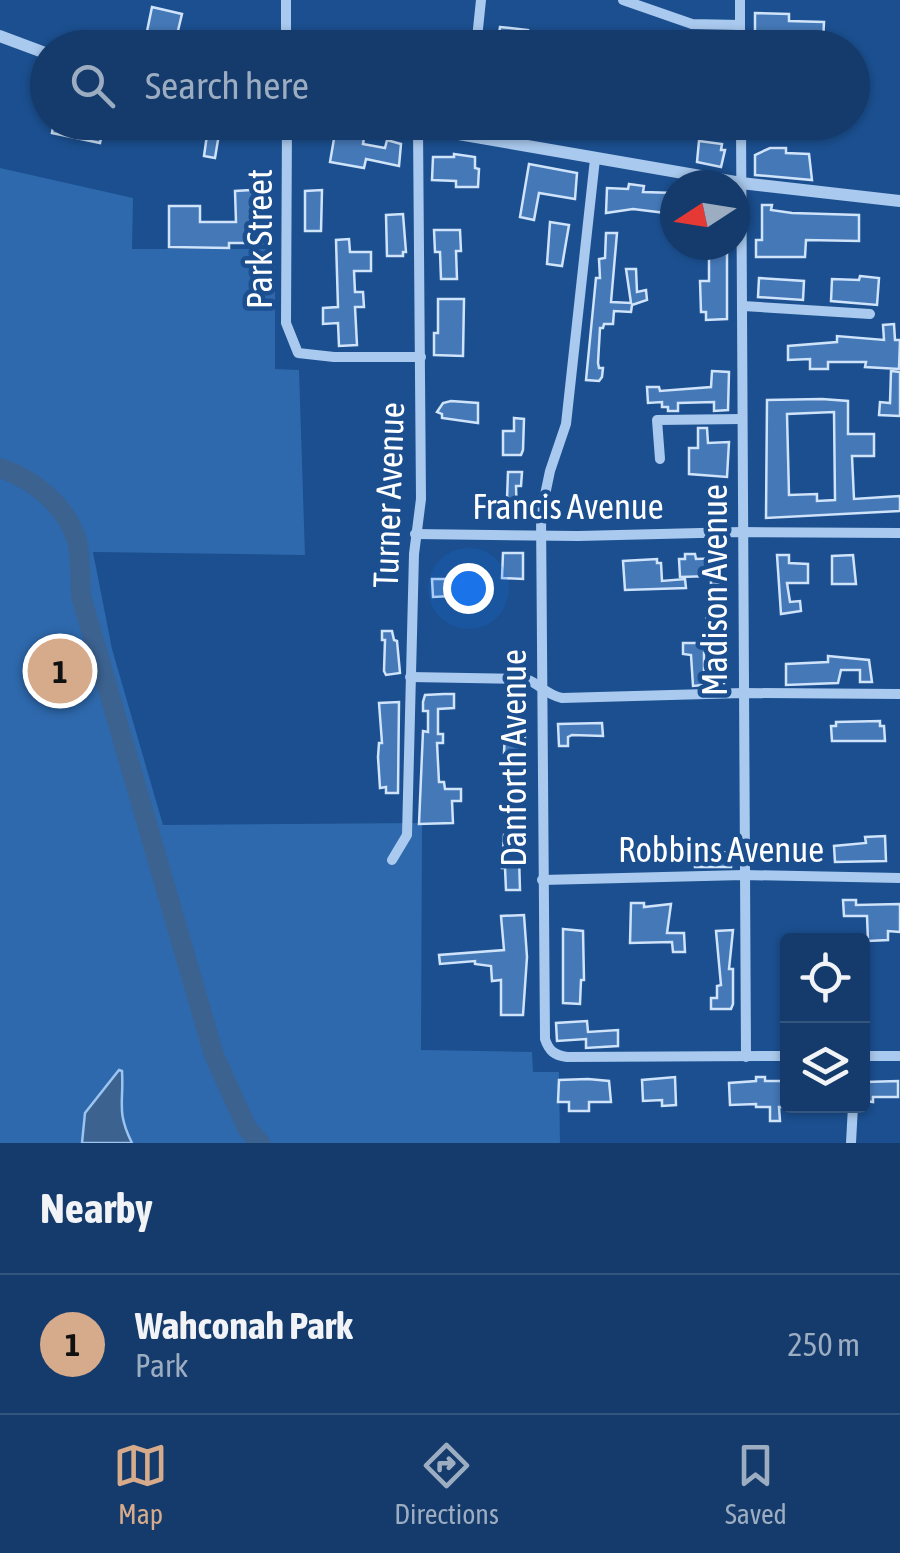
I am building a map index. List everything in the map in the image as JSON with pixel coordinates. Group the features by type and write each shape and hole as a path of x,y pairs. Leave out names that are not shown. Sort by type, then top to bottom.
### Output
{"street":[{"path":"286,0 286,30"},
{"path":"478,30 481,0"},
{"path":"622,0 692,24 740,25"},
{"path":"740,0 740,30"},
{"path":"0,36 30,47"},
{"name":"Park Street","path":"287,140 286,322 298,353 334,357 421,356"},
{"name":"Turner Avenue","path":"392,860 407,836 415,534 421,499 418,140"},
{"path":"478,140 662,170"},
{"name":"Madison Avenue","path":"741,140 741,170"},
{"name":"Danforth Avenue","path":"595,159 574,374 566,424 541,514 545,1039 549,1050 557,1056 746,1057"},
{"path":"750,184 900,201"},
{"name":"Madison Avenue","path":"742,260 746,1057"},
{"path":"743,306 870,314"},
{"path":"660,458 656,420 742,419"},
{"name":"Francis Avenue","path":"415,534 900,533"},
{"path":"410,677 526,678 542,692 562,698 900,694"},
{"name":"Robbins Avenue","path":"542,880 744,875 900,878"},
{"path":"746,1057 780,1056"},
{"path":"870,1056 900,1056"},
{"path":"850,1143 852,1113"}],"shaded area":[{"path":"0,168 133,198 132,249 275,249 275,369 299,370 305,555 93,552 112,649 163,825 422,823 421,1050 532,1052 533,1072 559,1072 560,1143 0,1143"},
{"path":"119,1070 122,1115 132,1143 82,1143 85,1113"}],"building":[{"path":"152,7 182,14 178,30 147,30"},
{"path":"755,13 789,14 789,21 824,22 824,30 755,30"},
{"path":"206,140 218,140 215,158 204,156"},
{"path":"334,140 364,140 363,144 385,148 387,140 401,144 399,166 366,159 364,168 330,162"},
{"path":"699,141 722,144 721,150 725,150 721,167 697,162"},
{"path":"770,148 809,154 812,180 755,175 755,155"},
{"path":"433,157 475,157 478,187 456,187 456,181 432,180"},
{"path":"529,164 577,173 575,199 539,193 534,220 520,217"},
{"path":"629,184 644,186 643,192 660,193 660,212 633,209 606,213 607,188 628,189"},
{"path":"266,189 270,243 229,243 229,248 169,247 169,206 200,206 200,222 236,222 235,191"},
{"path":"322,190 321,231 305,231 305,191"},
{"path":"762,205 792,213 859,215 859,241 806,240 805,257 756,257 756,240 762,240"},
{"path":"403,214 406,252 403,256 387,256 386,215"},
{"path":"550,222 569,225 562,266 547,264"},
{"path":"434,230 460,230 457,279 441,279"},
{"path":"606,233 617,233 611,302 631,303 626,269 636,269 637,292 646,290 647,300 632,305 631,312 614,311 613,324 600,328 598,363 603,368 602,377 599,381 586,380 596,278 600,278 599,259 605,258"},
{"path":"349,239 350,252 371,252 371,271 354,271 355,292 363,292 364,307 355,307 357,345 339,346 338,323 323,324 323,308 338,307 336,240"},
{"path":"709,260 727,260 727,319 706,320 706,312 701,312 700,281 709,281"},
{"path":"860,276 879,278 877,305 831,301 832,279 859,280"},
{"path":"759,278 804,281 803,300 758,297"},
{"path":"438,299 464,299 463,356 434,355"},
{"path":"894,324 895,340 900,340 899,369 865,367 866,362 828,362 828,369 810,369 810,359 788,360 788,346 837,342 837,336 884,340 883,325"},
{"path":"712,371 729,372 728,410 714,411 714,402 678,403 678,411 668,411 662,402 648,403 647,387 659,387 660,391 711,387"},
{"path":"891,371 900,372 900,416 879,415 880,402 890,403"},
{"path":"767,400 848,401 848,434 874,434 874,456 852,456 854,499 900,496 900,511 766,518","holes":["834,412 835,500 817,501 817,494 789,495 787,414"]},
{"path":"443,403 478,403 478,423 442,418 437,412"},
{"path":"514,418 524,419 523,450 521,455 503,455 503,431 514,431"},
{"path":"698,428 707,428 708,443 729,442 727,477 689,474 689,448 698,448"},
{"path":"508,472 522,472 521,486 516,486 517,519 500,519 500,499 507,499"},
{"path":"503,553 523,553 523,579 502,578"},
{"path":"685,554 695,554 696,559 722,558 723,584 711,585 711,576 680,577 679,559 685,559"},
{"path":"777,555 789,555 789,563 808,564 808,583 787,583 790,602 800,601 801,611 781,614"},
{"path":"853,555 856,584 832,584 832,556"},
{"path":"657,559 661,563 662,581 685,579 686,588 625,590 623,561"},
{"path":"458,575 479,580 479,595 471,595 471,603 461,603 461,599 452,596 433,597 432,579 459,579"},
{"path":"726,605 727,648 724,652 704,653 704,671 724,670 724,683 693,686 691,655 683,654 683,643 708,643 706,607"},
{"path":"382,631 392,631 397,641 400,673 386,675 384,671"},
{"path":"828,656 869,660 872,682 860,682 860,670 841,670 838,683 786,685 786,664 828,662"},
{"path":"454,694 454,708 438,709 438,734 443,734 443,743 437,743 439,782 444,782 445,789 461,789 461,801 452,801 453,823 419,824 423,731 428,732 428,711 423,711 423,702 425,695"},
{"path":"399,702 398,793 386,793 386,787 380,788 379,703"},
{"path":"880,721 885,741 832,741 831,726 836,726 836,722"},
{"path":"602,723 603,736 572,735 568,737 568,746 559,746 558,724"},
{"path":"505,731 525,733 525,855 519,857 520,890 506,890 502,868 504,835 514,834 512,763 507,763 508,753 504,753"},
{"path":"885,836 886,861 835,862 834,846 866,843 865,837"},
{"path":"731,852 731,867 695,867 695,853"},
{"path":"843,900 856,900 856,905 900,904 900,932 888,931 888,940 870,941 867,916 844,916"},
{"path":"631,903 644,903 644,907 671,904 667,933 684,933 685,952 673,952 672,942 630,943"},
{"path":"524,915 527,957 523,1015 501,1015 501,980 492,981 491,966 475,961 440,964 439,955 504,950 501,916"},
{"path":"563,929 583,931 584,980 580,1004 563,1003"},
{"path":"733,930 729,969 733,969 733,1004 731,1009 711,1009 711,998 717,998 717,986 721,985 716,931"},
{"path":"587,1021 588,1032 618,1030 618,1046 586,1048 586,1039 557,1041 556,1023"},
{"path":"675,1077 676,1105 662,1106 662,1100 643,1101 642,1080"},
{"path":"756,1077 765,1077 765,1081 780,1081 780,1121 770,1121 770,1107 730,1105 729,1083 756,1081"},
{"path":"559,1080 609,1081 611,1102 589,1102 589,1111 569,1111 569,1102 558,1102"},
{"path":"898,1081 898,1097 873,1097 870,1102 870,1082"}],"waterway":[{"path":"0,468 25,479 47,496 72,528 79,554 81,596 214,1055 247,1128 260,1143"}],"place":[{"name":"Wahconah Park","path":"60,671"}]}
